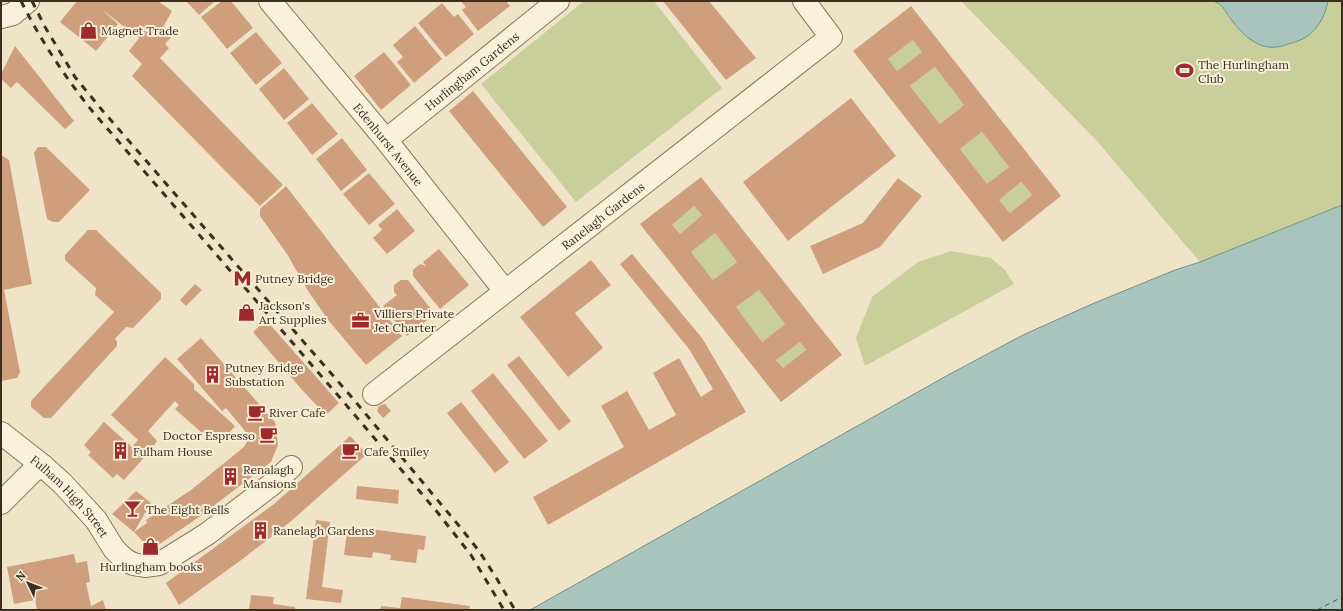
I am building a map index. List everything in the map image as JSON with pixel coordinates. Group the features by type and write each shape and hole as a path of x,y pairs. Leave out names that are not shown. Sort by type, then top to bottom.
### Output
{"street":[{"path":"1,17 13,14 28,1"},
{"name":"Edenhurst Avenue","path":"270,1 386,140 505,291"},
{"name":"Ranelagh Gardens","path":"374,394 831,37 804,1"},
{"name":"Hurlingham Gardens","path":"386,140 548,4"},
{"name":"Fulham High Street","path":"1,433 62,483 96,520 124,559 133,564 145,566 158,564 207,534 271,485 291,466"},
{"path":"1,503 33,472 43,466"}],"green space":[{"path":"584,1 654,1 722,88 576,202 481,84"},
{"name":"The Hurlingham Club","path":"961,1 1342,1 1342,205 1200,262 1096,140"},
{"path":"913,40 922,52 897,71 888,59"},
{"path":"935,67 964,105 940,124 910,86"},
{"path":"982,132 1009,167 987,184 960,149"},
{"path":"1021,182 1032,195 1010,213 999,200"},
{"path":"694,206 702,215 680,234 672,225"},
{"path":"715,233 737,262 713,280 691,252"},
{"path":"951,251 991,258 1005,270 1014,284 865,366 856,338 872,297 918,262"},
{"path":"759,290 785,324 762,342 736,307"},
{"path":"800,342 806,350 783,368 776,360"}],"water":[{"path":"1213,1 1328,1 1322,20 1309,35 1288,44 1277,47 1269,47 1262,46 1249,38 1237,27 1222,6"},
{"path":"1342,205 1342,610 530,610 948,375 1023,335 1092,304 1175,270 1200,262"}],"building":[{"path":"77,1 158,1 172,11 162,29 172,36 165,44 169,48 160,58 283,185 260,206 132,76 142,64 129,51 139,38 101,9 118,24 96,51 60,22"},
{"path":"186,1 215,1 199,15"},
{"path":"222,1 231,1 253,28 227,49 201,17"},
{"path":"461,1 506,1 510,6 478,31 462,10 466,7"},
{"path":"663,1 709,1 756,58 726,80"},
{"path":"442,3 454,17 458,14 474,34 446,57 418,23"},
{"path":"911,6 1061,196 1003,242 853,51","holes":["913,40 922,52 897,71 888,59","935,67 964,105 940,124 910,86","982,132 1009,167 987,184 960,149","1021,182 1032,195 1010,213 999,200"]},
{"path":"415,26 442,59 414,83 397,62 403,57 393,45"},
{"path":"256,32 282,63 256,85 230,53"},
{"path":"15,46 74,121 65,129 17,82 11,88 1,79 1,74"},
{"path":"384,52 411,85 381,110 354,76"},
{"path":"284,68 309,99 284,120 259,89"},
{"path":"473,91 567,207 543,227 449,111"},
{"path":"851,98 896,156 788,241 743,182"},
{"path":"312,103 338,134 312,155 287,123"},
{"path":"342,138 367,170 341,191 316,159"},
{"path":"38,147 46,147 90,190 59,222 53,222 47,219 34,153"},
{"path":"1,156 9,160 32,284 4,290 20,372 17,378 1,381"},
{"path":"369,173 395,204 369,225 343,194"},
{"path":"701,177 842,355 781,402 640,224","holes":["694,206 702,215 680,234 672,225","715,233 737,262 713,280 691,252","759,290 785,324 762,342 736,307","800,342 806,350 783,368 776,360"]},
{"path":"898,178 922,196 880,247 823,274 810,246 863,223"},
{"path":"286,186 402,336 366,365 329,321 308,291 287,254 260,216 260,209"},
{"path":"397,209 415,231 387,254 373,238 382,230 378,225"},
{"path":"88,230 96,230 161,293 161,299 133,328 126,327 115,339 117,341 117,346 51,418 44,418 31,407 31,401 114,312 95,295 96,288 65,260 65,255"},
{"path":"439,249 469,285 440,309 413,276 413,270 420,264 426,266 423,262"},
{"path":"632,254 702,338 746,412 548,525 533,497 624,447 601,406 627,391 649,430 676,415 653,373 679,358 701,397 713,389 689,349 620,264"},
{"path":"591,260 611,285 575,313 603,348 568,377 520,317"},
{"path":"401,280 408,280 435,314 407,336 383,306 397,295 394,292 394,285"},
{"path":"195,284 202,290 186,306 180,300"},
{"path":"266,320 339,403 326,415 302,390 253,332"},
{"name":"Renalagh Mansions","path":"201,338 275,422 278,445 271,462 199,517 151,550 134,532 147,523 146,520 191,490 244,447 248,440 245,431 226,408 222,411 177,359"},
{"path":"519,356 571,421 559,431 507,365"},
{"path":"165,357 194,384 194,389 235,426 220,443 205,430 202,433 175,409 179,405 175,401 148,431 157,441 150,451 124,480 117,474 113,478 88,455 91,452 84,445 104,422 132,447 138,440 111,415"},
{"path":"493,373 548,441 524,459 471,391"},
{"path":"461,402 509,462 495,473 447,413"},
{"path":"385,404 391,411 383,418 377,411 379,406"},
{"name":"Ranelagh Gardens","path":"350,436 367,454 290,522 244,558 179,605 166,583 274,504"},
{"path":"357,486 399,490 398,504 356,499"},
{"name":"The Eight Bells","path":"136,491 151,503 134,532 112,514"},
{"path":"316,520 330,522 322,587 343,590 341,603 306,599"},
{"path":"369,529 426,536 424,550 418,549 416,563 390,560 391,555 373,552 372,558 344,555 347,531 368,534"},
{"path":"74,554 76,563 87,561 90,582 86,583 91,606 103,600 106,610 37,610 35,600 14,604 7,567"},
{"path":"251,595 274,597 273,604 295,607 295,610 249,610"},
{"path":"402,597 470,606 469,610 380,610 381,606 400,608"}],"ferry route":[{"path":"1317,610 1342,597"}],"railway":[{"path":"21,1 54,58 93,112 438,513 471,555 504,610"},
{"path":"32,1 45,27 75,77 349,394 460,527 479,551 515,610"}],"place":[{"name":"Magnet Trade","path":"88,30"},
{"name":"The Hurlingham Club","path":"1185,71"},
{"name":"Putney Bridge","path":"242,278"},
{"name":"Jackson's Art Supplies","path":"246,312"},
{"name":"Villiers Private Jet Charter","path":"361,320"},
{"name":"Putney Bridge Substation","path":"212,374"},
{"name":"River Cafe","path":"256,412"},
{"name":"Doctor Espresso","path":"268,435"},
{"name":"Fulham House","path":"120,451"},
{"name":"Cafe Smiley","path":"351,451"},
{"name":"Renalagh Mansions","path":"230,476"},
{"name":"The Eight Bells","path":"133,509"},
{"name":"Ranelagh Gardens","path":"260,530"},
{"name":"Hurlingham books","path":"151,547"}]}
